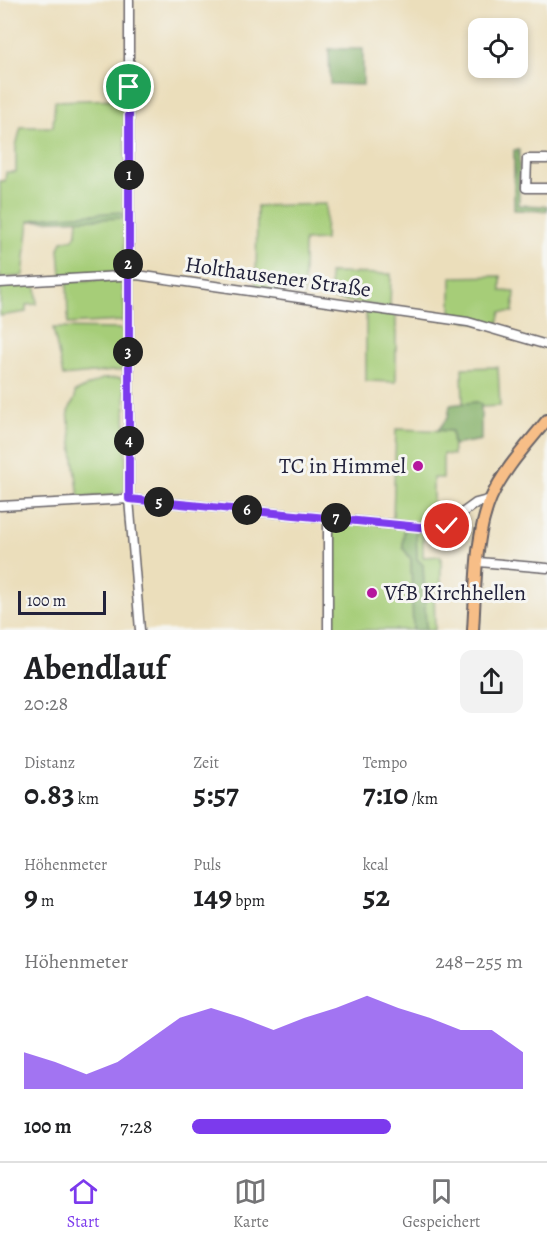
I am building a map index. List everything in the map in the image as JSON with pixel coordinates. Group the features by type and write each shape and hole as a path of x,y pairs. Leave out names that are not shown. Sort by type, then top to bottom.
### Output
{"main road":[{"path":"473,630 482,530 491,499 507,470 547,420"}],"street":[{"path":"129,0 129,499 141,630"},
{"path":"547,159 527,159 526,188 547,188"},
{"name":"Holthausener Straße","path":"0,283 128,276 468,322 547,345"},
{"path":"0,507 129,499 440,529 476,503 491,499"},
{"path":"328,517 328,630"},
{"path":"479,562 547,568"}],"green space":[{"path":"329,49 363,49 363,85 330,84"},
{"path":"120,99 125,101 125,213 48,217 29,221 23,276 0,278 0,181 5,181 6,172 16,172 16,146 21,127 53,127 55,101"},
{"path":"514,150 519,150 519,205 547,206 547,211 514,210"},
{"path":"326,204 325,240 304,241 304,295 256,288 257,206"},
{"path":"121,212 125,218 29,221 48,217"},
{"path":"125,218 124,269 116,272 61,275 59,249 62,241 73,239 77,232 78,219"},
{"path":"329,273 391,274 390,308 332,299"},
{"path":"501,276 501,291 515,292 513,312 501,312 497,327 451,317 451,277"},
{"path":"122,279 125,311 122,321 68,324 67,281"},
{"path":"36,283 37,304 26,305 26,312 0,316 0,285"},
{"path":"366,311 396,315 396,382 366,381"},
{"path":"53,328 122,329 126,336 123,370 63,376"},
{"path":"498,367 500,406 481,407 476,402 463,405 462,368"},
{"path":"120,378 125,382 126,490 119,495 79,498 68,412 75,398 75,392 102,379"},
{"path":"476,402 481,404 481,440 453,445 452,431 438,430 448,417 450,405"},
{"name":"TC in Himmel","path":"396,429 452,431 453,455 443,454 443,478 433,478 433,526 389,520 393,517"},
{"name":"VfB Kirchhellen","path":"332,519 404,527 403,548 411,559 413,630 331,630"},
{"path":"404,527 416,530 417,559 423,565 426,630 413,630 411,559 403,548"},
{"path":"416,530 423,531 423,557 441,556 441,590 434,590 435,630 426,630 423,565 417,559"}],"place":[{"name":"TC in Himmel","path":"418,466"},
{"name":"VfB Kirchhellen","path":"372,593"}],"route":[{"path":"129,87 129,499 440,529 447,526"}]}
